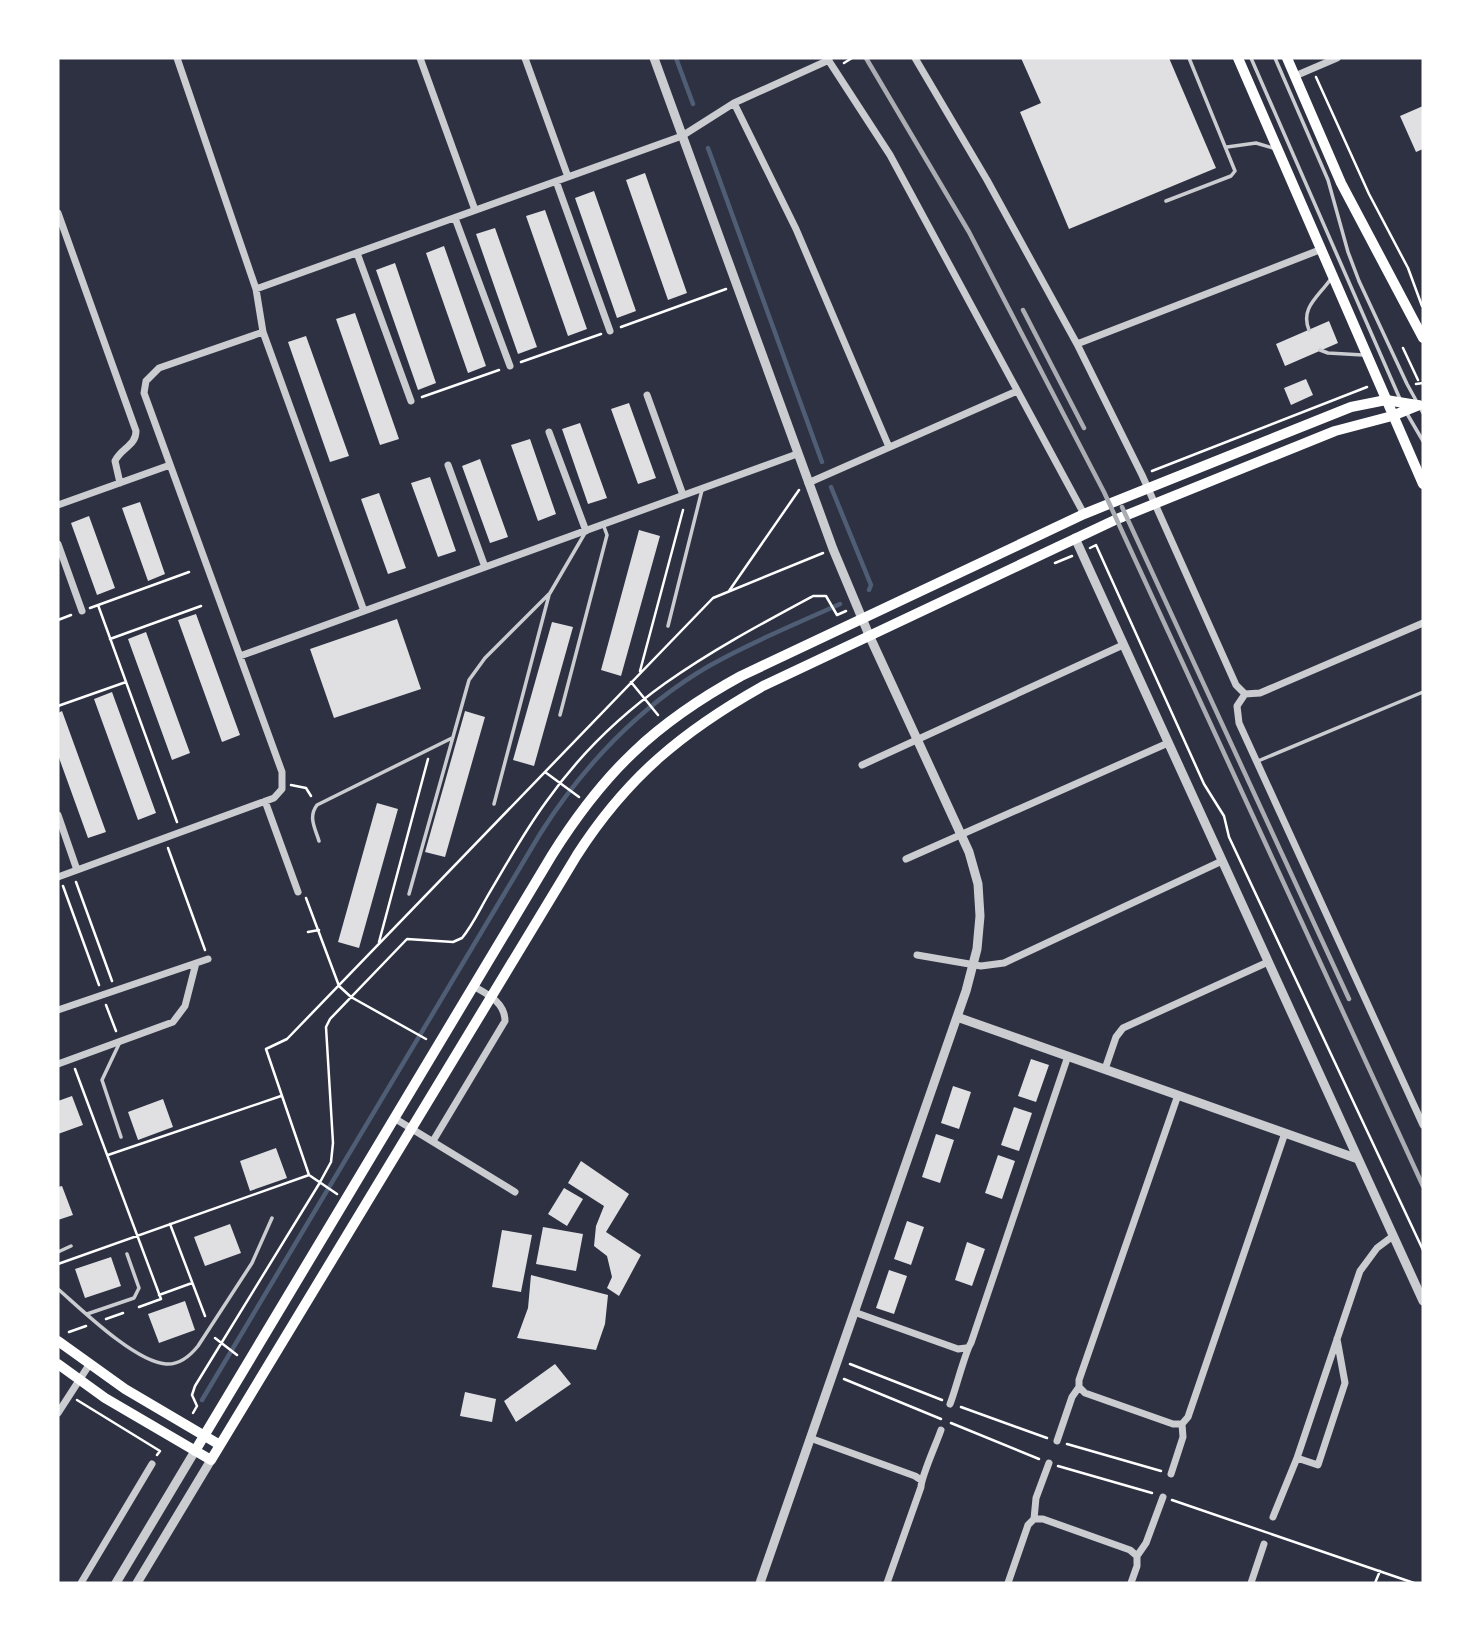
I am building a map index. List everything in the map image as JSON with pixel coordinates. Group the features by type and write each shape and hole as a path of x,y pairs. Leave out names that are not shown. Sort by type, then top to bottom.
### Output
{"main road":[{"path":"1238,58 1423,484"},
{"path":"1287,58 1341,183 1423,338"},
{"path":"194,1451 570,826 601,784 641,743 689,707 741,676 1084,514 1351,407 1386,400 1403,406 1422,408"},
{"path":"58,1364 79,1381 211,1460 577,855 611,806 651,764 700,723 763,686 869,635 1155,503 1335,431 1392,415 1403,406"},
{"path":"1266,440 1272,456"},
{"path":"689,707 700,723"},
{"path":"503,937 520,947"},
{"path":"351,1190 367,1200"},
{"path":"58,1341 89,1365 220,1445"}],"street":[{"path":"177,58 256,289 263,332 364,611"},
{"path":"420,58 475,210"},
{"path":"526,58 568,177"},
{"path":"654,58 807,483 861,618 961,834 974,868 979,900 979,933 973,965 957,1017 760,1583"},
{"path":"915,58 987,180 1077,344 1142,475 1236,685 1245,694 1260,693 1423,623"},
{"path":"1295,76 1337,58"},
{"path":"256,289 682,136 734,103 828,59 890,155 1084,514"},
{"path":"734,103 796,229 889,447"},
{"path":"556,181 610,331"},
{"path":"58,213 136,431 133,442 120,453 116,461 120,483"},
{"path":"455,218 510,366"},
{"path":"1077,344 1322,249"},
{"path":"357,253 411,401"},
{"path":"59,877 274,798 283,786 282,772 146,399 146,381 159,368 263,332"},
{"path":"807,483 1017,391"},
{"path":"648,395 683,495"},
{"path":"549,432 586,531"},
{"path":"240,656 797,454"},
{"path":"58,503 170,465"},
{"path":"448,465 485,567"},
{"path":"1075,538 1423,1301"},
{"path":"58,544 82,611"},
{"path":"862,765 1124,645"},
{"path":"1245,694 1237,706 1236,717 1423,1125"},
{"path":"906,859 1168,743"},
{"path":"265,801 298,892"},
{"path":"58,815 75,871"},
{"path":"917,955 973,965 1004,962 1222,861"},
{"path":"58,1010 208,959"},
{"path":"1105,1069 1116,1037 1126,1026 1268,961"},
{"path":"58,1064 168,1026 178,1018 185,1006 195,963"},
{"path":"433,1141 505,1021 502,1007 473,986"},
{"path":"957,1017 1358,1159"},
{"path":"854,1312 958,1349 966,1348 971,1343 1068,1056"},
{"path":"1057,1441 1072,1397 1079,1387 1079,1380 1178,1095"},
{"path":"394,1118 515,1192"},
{"path":"1171,1474 1183,1437 1182,1424 1188,1417 1285,1133"},
{"path":"1273,1517 1297,1458 1357,1280 1365,1263 1377,1248 1394,1236"},
{"path":"1297,1458 1318,1465 1345,1383 1337,1338"},
{"path":"950,1404 964,1364 966,1348"},
{"path":"58,1413 89,1365"},
{"path":"1079,1387 1085,1393 1173,1424 1182,1424"},
{"path":"887,1583 921,1487 921,1480 941,1430"},
{"path":"810,1438 921,1480"},
{"path":"116,1583 194,1451"},
{"path":"137,1583 211,1460"},
{"path":"1008,1583 1028,1525 1034,1519 1036,1498 1049,1463"},
{"path":"81,1583 152,1464"},
{"path":"1131,1583 1137,1566 1137,1556 1146,1543 1163,1497"},
{"path":"1034,1519 1043,1519 1130,1550 1137,1556"},
{"path":"1251,1583 1264,1544"}],"lane":[{"path":"1166,201 1231,176 1235,167 1189,58"},
{"path":"1251,58 1403,406 1423,441"},
{"path":"1275,58 1328,180 1359,281 1384,338 1422,408"},
{"path":"1227,147 1256,143 1267,145 1279,152"},
{"path":"1309,330 1305,317 1307,309 1334,276"},
{"path":"1321,351 1367,355"},
{"path":"668,626 703,488"},
{"path":"560,715 607,535 603,524"},
{"path":"409,894 463,696 475,670 550,593 586,531"},
{"path":"494,804 550,593"},
{"path":"1256,762 1423,692"},
{"path":"319,841 312,820 312,813 317,805 452,738"},
{"path":"120,1042 102,1080 121,1137"},
{"path":"58,1289 97,1323 137,1352 156,1362 179,1362 190,1356 251,1263 272,1218"},
{"path":"58,1252 71,1246"},
{"path":"87,1314 134,1298 138,1294 139,1288 127,1254"}],"path":[{"path":"1312,68 1343,142 1408,268 1423,309"},
{"path":"411,401 736,286"},
{"path":"1403,348 1418,380"},
{"path":"1142,475 1362,387"},
{"path":"729,591 807,483"},
{"path":"639,674 683,510"},
{"path":"1096,545 1204,784 1224,816 1229,837 1423,1250"},
{"path":"332,1191 309,1175 266,1049 288,1039 713,598 833,549"},
{"path":"58,620 189,572"},
{"path":"186,1426 197,1406 193,1391 331,1162 333,1149 326,1027 330,1018 407,939 453,942 462,938 527,831 560,783 603,733 645,697 705,655 813,596 822,594 836,612"},
{"path":"98,605 181,832"},
{"path":"110,639 201,606"},
{"path":"58,706 126,682"},
{"path":"631,682 659,715"},
{"path":"378,945 432,747"},
{"path":"544,772 579,797"},
{"path":"283,786 306,788 317,805"},
{"path":"165,838 208,959"},
{"path":"75,871 115,990"},
{"path":"59,877 120,1042"},
{"path":"298,892 304,895 339,986 351,997 423,1038"},
{"path":"309,932 319,930"},
{"path":"71,1059 161,1299 135,1309"},
{"path":"108,1155 281,1096"},
{"path":"58,1264 309,1175"},
{"path":"170,1224 209,1328 216,1341 239,1356"},
{"path":"159,1295 192,1283"},
{"path":"69,1332 122,1313"},
{"path":"837,1359 950,1404 1057,1441 1171,1474"},
{"path":"832,1375 1049,1463 1163,1497 1414,1583"},
{"path":"70,1396 160,1451"},
{"path":"944,1421 950,1404"},
{"path":"1268,1533 1273,1517"},
{"path":"1375,1583 1380,1571"}],"building":[{"path":"1021,58 1169,58 1216,168 1069,229 1020,112 1041,103"},
{"path":"1423,106 1423,149 1416,152 1400,116"},
{"path":"645,173 687,293 668,300 626,180"},
{"path":"594,191 636,311 617,318 575,198"},
{"path":"545,210 587,329 568,336 526,216"},
{"path":"495,228 537,347 518,354 476,234"},
{"path":"444,246 486,366 468,373 426,253"},
{"path":"395,263 436,383 418,390 376,270"},
{"path":"355,313 399,439 380,445 336,319"},
{"path":"1329,321 1338,343 1285,366 1276,344"},
{"path":"306,336 349,456 330,462 288,342"},
{"path":"1306,379 1313,395 1291,405 1284,388"},
{"path":"629,403 656,478 638,484 611,409"},
{"path":"580,423 607,498 588,504 562,429"},
{"path":"530,439 556,514 538,521 511,445"},
{"path":"480,459 508,537 490,543 462,466"},
{"path":"430,477 456,551 438,557 411,483"},
{"path":"379,493 406,568 388,574 361,499"},
{"path":"140,502 165,574 148,581 122,508"},
{"path":"89,516 115,588 97,595 71,523"},
{"path":"639,530 660,536 621,676 601,670"},
{"path":"196,614 240,735 222,742 178,620"},
{"path":"397,619 421,689 334,718 310,649"},
{"path":"552,622 573,627 534,766 513,760"},
{"path":"146,632 190,753 172,760 128,639"},
{"path":"112,692 156,813 138,820 94,699"},
{"path":"62,711 106,832 88,838 58,755 58,713"},
{"path":"465,711 485,717 445,857 425,852"},
{"path":"377,803 398,809 359,948 338,942"},
{"path":"1031,1059 1049,1065 1036,1102 1018,1096"},
{"path":"953,1086 971,1092 959,1129 941,1123"},
{"path":"72,1096 83,1125 58,1134 58,1101"},
{"path":"163,1099 173,1127 138,1140 128,1112"},
{"path":"1014,1107 1032,1113 1019,1151 1001,1145"},
{"path":"936,1134 954,1140 940,1183 922,1177"},
{"path":"276,1148 287,1178 250,1191 240,1161"},
{"path":"998,1155 1015,1161 1002,1199 985,1193"},
{"path":"581,1161 629,1194 606,1232 641,1255 619,1296 607,1288 612,1277 607,1256 594,1246 596,1226 604,1206 568,1183"},
{"path":"62,1186 73,1215 58,1220 58,1187"},
{"path":"564,1188 583,1199 567,1226 548,1214"},
{"path":"907,1221 924,1227 911,1265 894,1259"},
{"path":"230,1224 241,1253 205,1266 194,1237"},
{"path":"543,1227 583,1234 576,1271 536,1264"},
{"path":"502,1230 532,1235 521,1292 492,1287"},
{"path":"967,1242 985,1249 972,1286 955,1280"},
{"path":"111,1257 121,1286 85,1298 75,1269"},
{"path":"889,1270 907,1276 894,1314 876,1308"},
{"path":"531,1275 608,1295 605,1324 596,1350 517,1338 528,1308"},
{"path":"185,1301 195,1330 159,1343 148,1314"},
{"path":"555,1364 571,1384 516,1422 504,1401"},
{"path":"465,1392 496,1399 492,1422 460,1416"}],"waterway":[{"path":"676,58 693,104"},
{"path":"708,148 822,462"},
{"path":"831,487 871,585 869,590"},
{"path":"202,1400 540,834 574,785 636,719 684,682 741,649 840,604"}],"railway":[{"path":"866,58 969,232 1104,492 1423,1186"},
{"path":"1023,310 1084,428"},
{"path":"1122,507 1349,999"}]}
